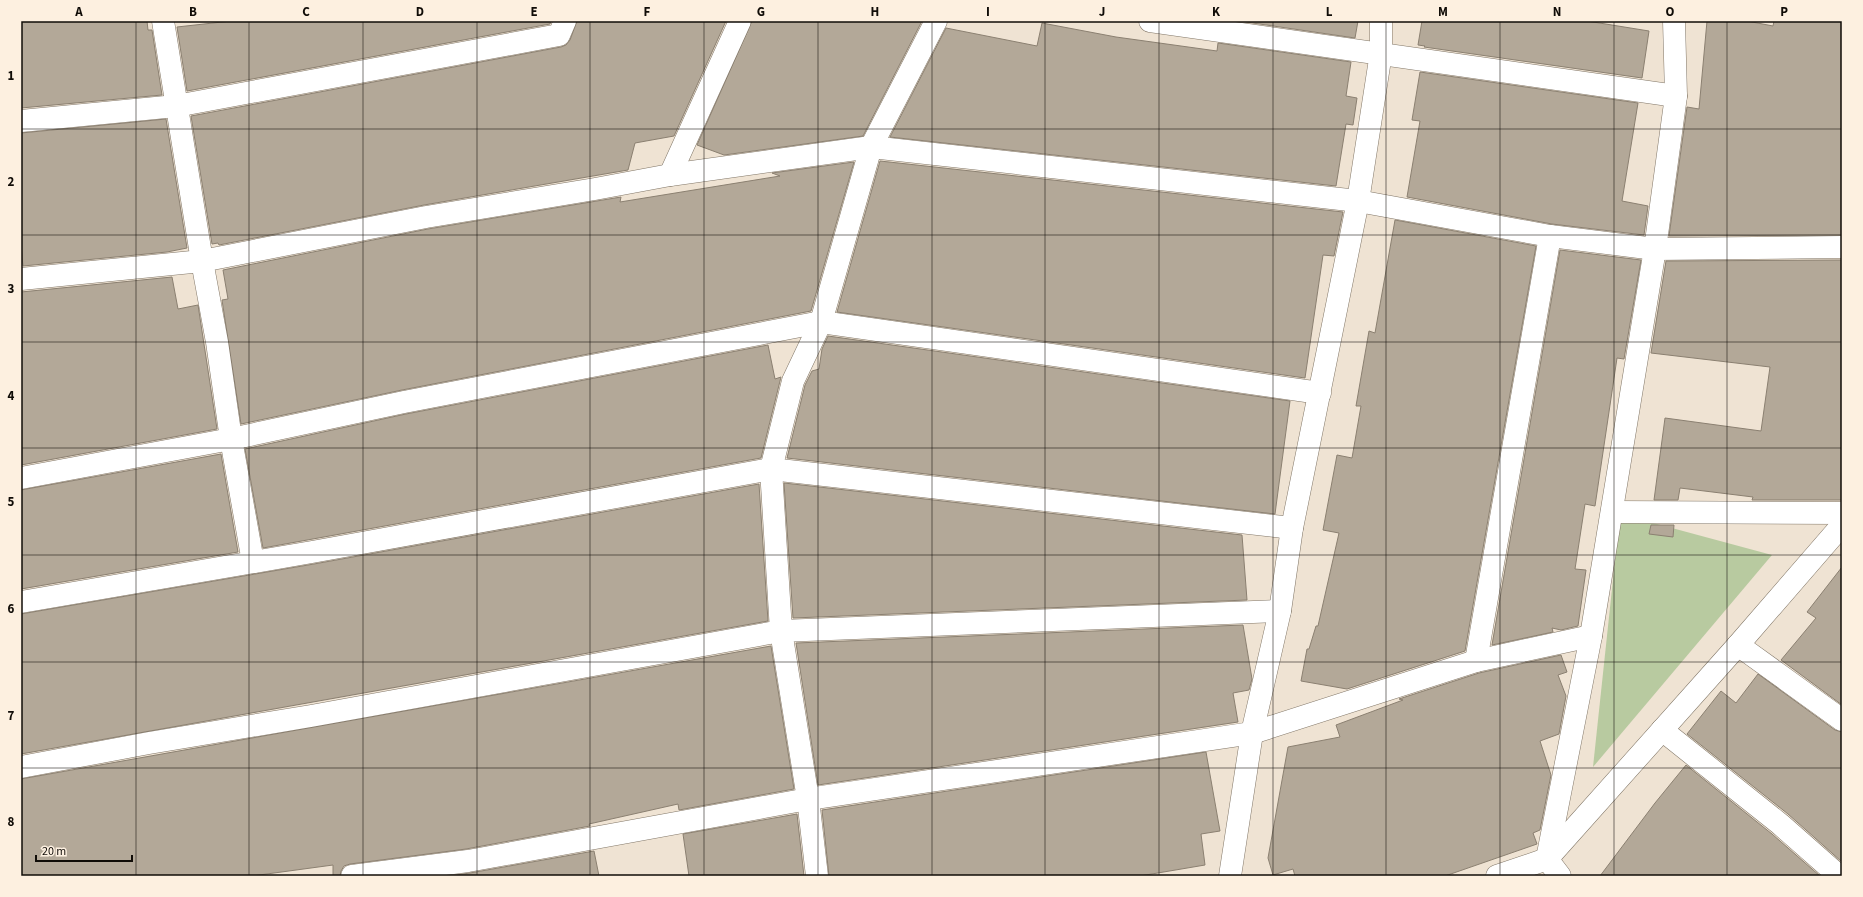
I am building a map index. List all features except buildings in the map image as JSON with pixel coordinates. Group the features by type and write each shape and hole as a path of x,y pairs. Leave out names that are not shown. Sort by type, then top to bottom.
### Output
{"street":[{"path":"163,21 202,261 217,342 231,439 253,562"},
{"path":"21,121 176,106 559,35 565,21"},
{"path":"670,174 740,21"},
{"path":"817,876 808,799 781,631 771,469 793,381 820,322 871,147 936,21"},
{"path":"1150,21 1676,96"},
{"path":"1226,875 1252,733 1280,611 1292,528 1358,201 1381,53 1381,21"},
{"path":"1560,876 1548,859 1592,636 1655,249 1676,96 1674,21"},
{"path":"21,279 202,261 426,217 595,189 670,174 871,147 1358,201 1550,236 1655,249 1842,247"},
{"path":"1476,661 1550,236"},
{"path":"21,478 231,439 404,402 820,322 1320,393"},
{"path":"21,602 771,469 1292,528"},
{"path":"1612,512 1842,513"},
{"path":"1497,876 1548,859 1842,525"},
{"path":"21,767 781,631 1280,611"},
{"path":"352,876 468,861 808,799 1252,733 1476,661 1592,636"},
{"path":"1738,644 1842,720"},
{"path":"1662,730 1780,824 1839,876"}],"green space":[{"path":"1620,514 1772,555 1593,767"}]}
